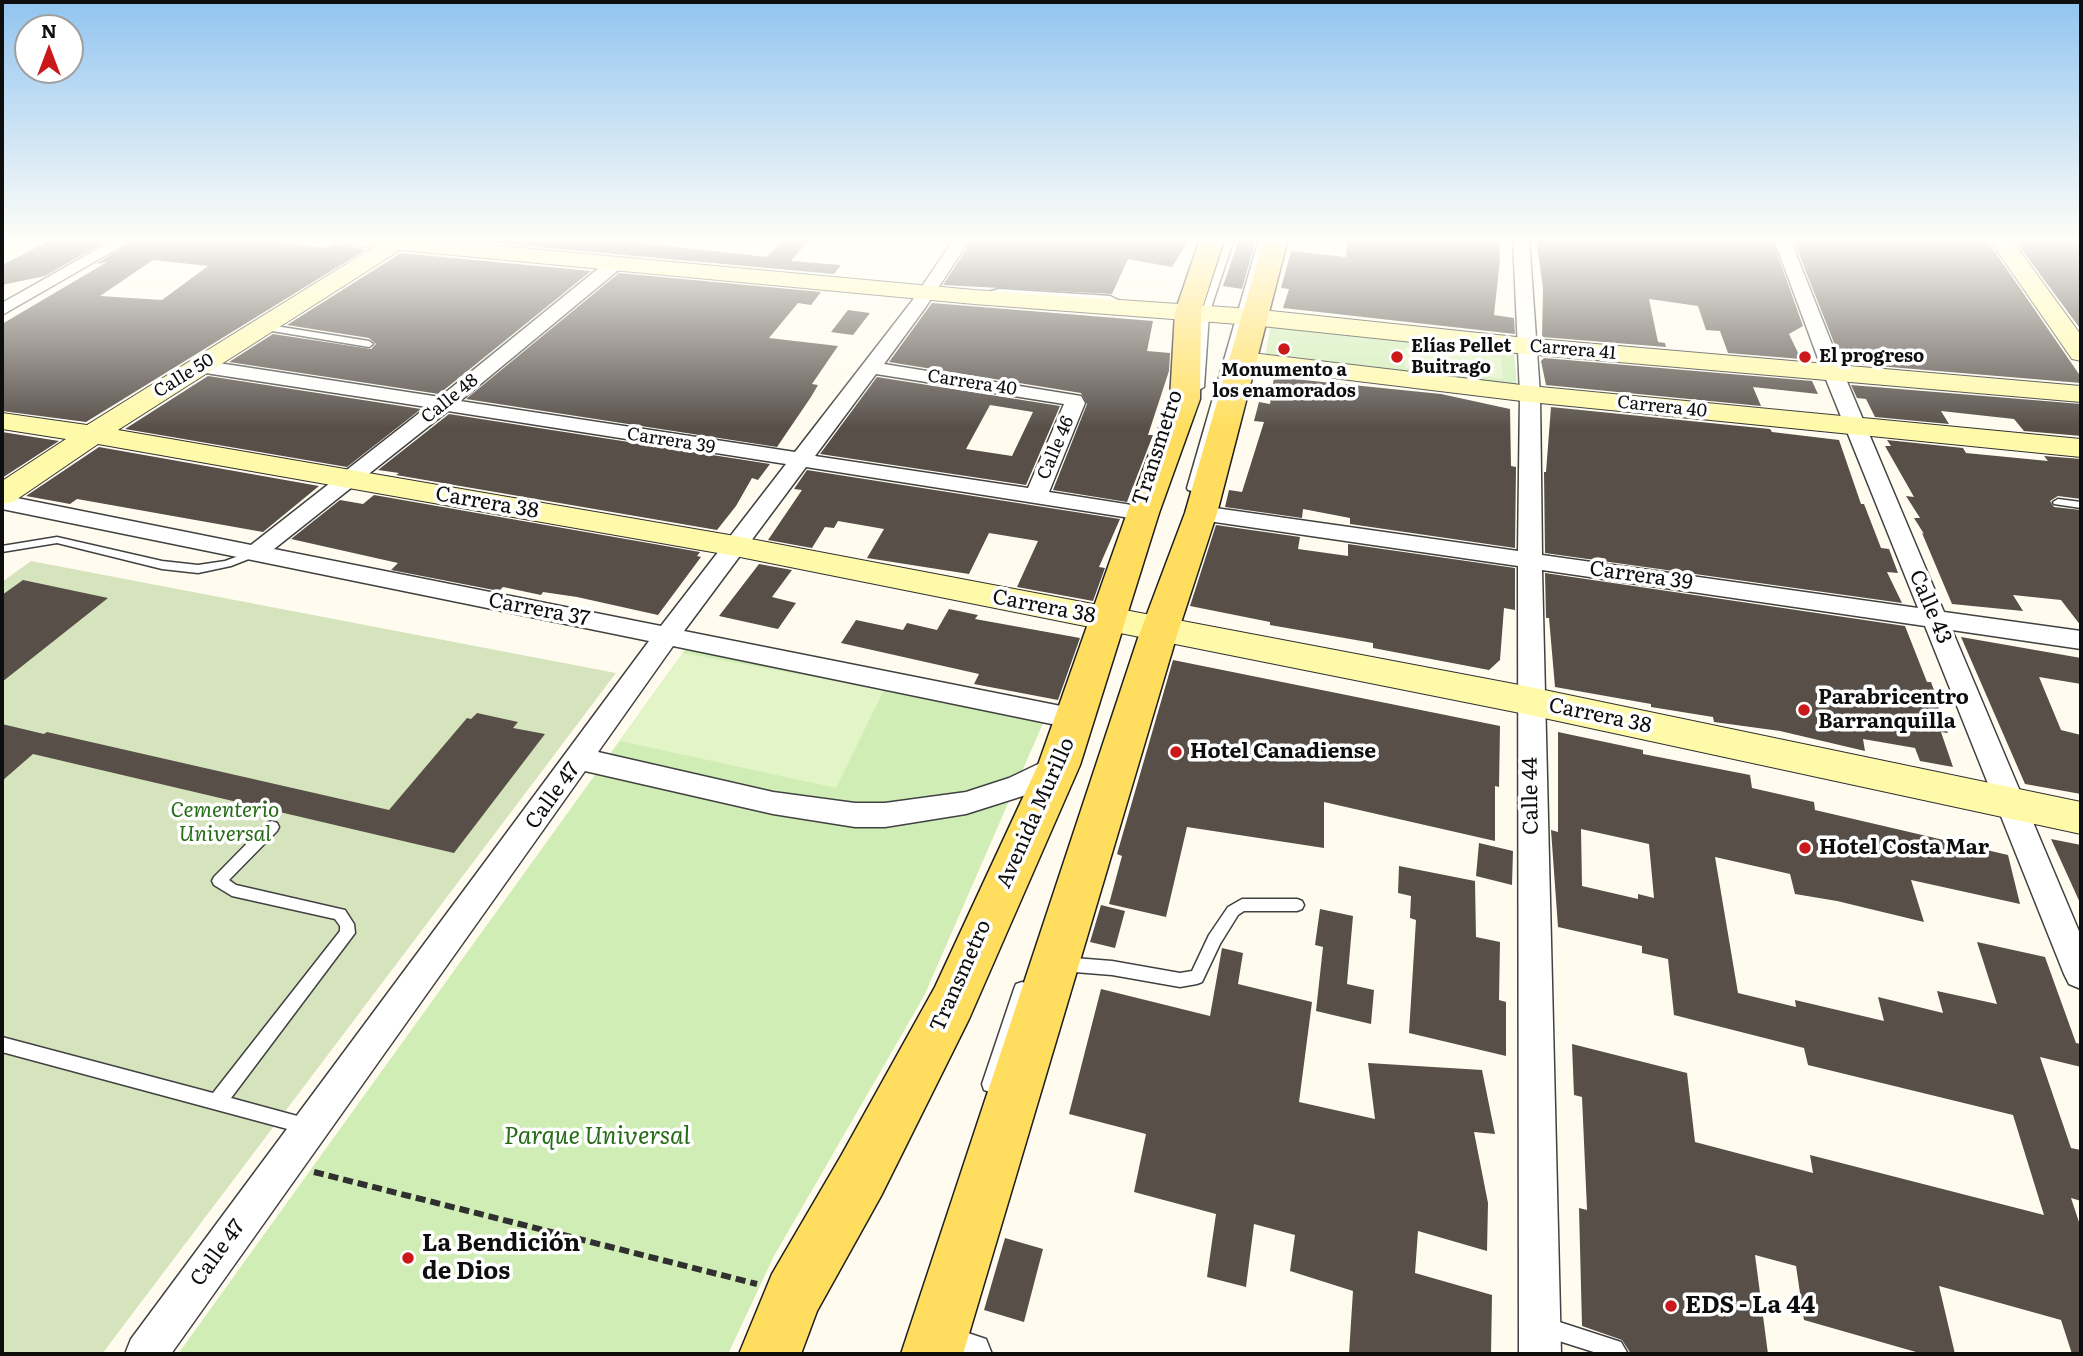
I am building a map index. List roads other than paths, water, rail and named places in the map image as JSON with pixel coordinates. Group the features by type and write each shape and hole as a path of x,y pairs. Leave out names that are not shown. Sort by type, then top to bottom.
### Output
{"main road":[{"name":"Avenida Murillo","path":"946,1351 1040,971 1134,624 1143,513 1185,399 1199,302"},
{"name":"Avenida Murillo","path":"770,1354 793,1295 861,1176 951,1003 1073,740 1189,512 1243,360 1246,317 1252,302"}],"street":[{"name":"Calle 50","path":"2,495 92,434 302,302"},
{"name":"Calle 48","path":"254,553 444,404 567,302"},
{"name":"Calle 47","path":"146,1354 667,636 734,546 802,462 919,302"},
{"name":"Carrera 41","path":"1049,302 1246,317 1526,346 2081,394"},
{"name":"Calle 44","path":"1524,302 1530,394 1530,701 1540,1340"},
{"name":"Calle 43","path":"1806,302 2081,974"},
{"path":"2045,302 2081,353"},
{"name":"Carrera 40","path":"1243,360 1530,394 2081,448"},
{"name":"Carrera 39","path":"199,366 1143,513"},
{"name":"Carrera 40","path":"869,368 1074,400"},
{"name":"Calle 46","path":"1036,496 1074,400"},
{"name":"Carrera 38","path":"2,421 92,434 734,546 1530,701 2081,818"},
{"name":"Carrera 37","path":"2,502 667,636 1073,740"},
{"name":"Carrera 39","path":"1189,512 2081,640"},
{"path":"580,759 785,805 855,815 895,814 967,803 1019,786 1073,740"}],"lane":[{"name":"Transmetro","path":"1146,552 1198,401 1197,313 1202,302"},
{"name":"Transmetro","path":"1189,512 1249,302"},
{"path":"263,327 369,344"},
{"path":"2058,502 2081,505"},
{"path":"2,549 57,540 162,565 198,569 227,564 254,553"},
{"path":"1049,822 1073,740"},
{"path":"217,1102 348,933 347,924 340,914 232,890 219,881 272,827"},
{"path":"986,1096 1040,971 1112,968 1180,980 1197,976 1214,940 1233,911 1242,905 1297,905"},
{"path":"2,1045 310,1127"},
{"path":"1540,1340 1614,1349 1618,1354"}],"place":[{"name":"Monumento a los enamorados","path":"1284,349"},
{"name":"Elías Pellet Buitrago","path":"1397,357"},
{"name":"El progreso","path":"1805,357"},
{"name":"Parabricentro Barranquilla","path":"1804,710"},
{"name":"Hotel Canadiense","path":"1176,752"},
{"name":"Hotel Costa Mar","path":"1805,848"},
{"name":"La Bendición de Dios","path":"408,1258"},
{"name":"EDS - La 44","path":"1671,1306"}],"park label":[{"name":"Cementerio Universal","path":"225,823"},
{"name":"Parque Universal","path":"597,1137"}]}
